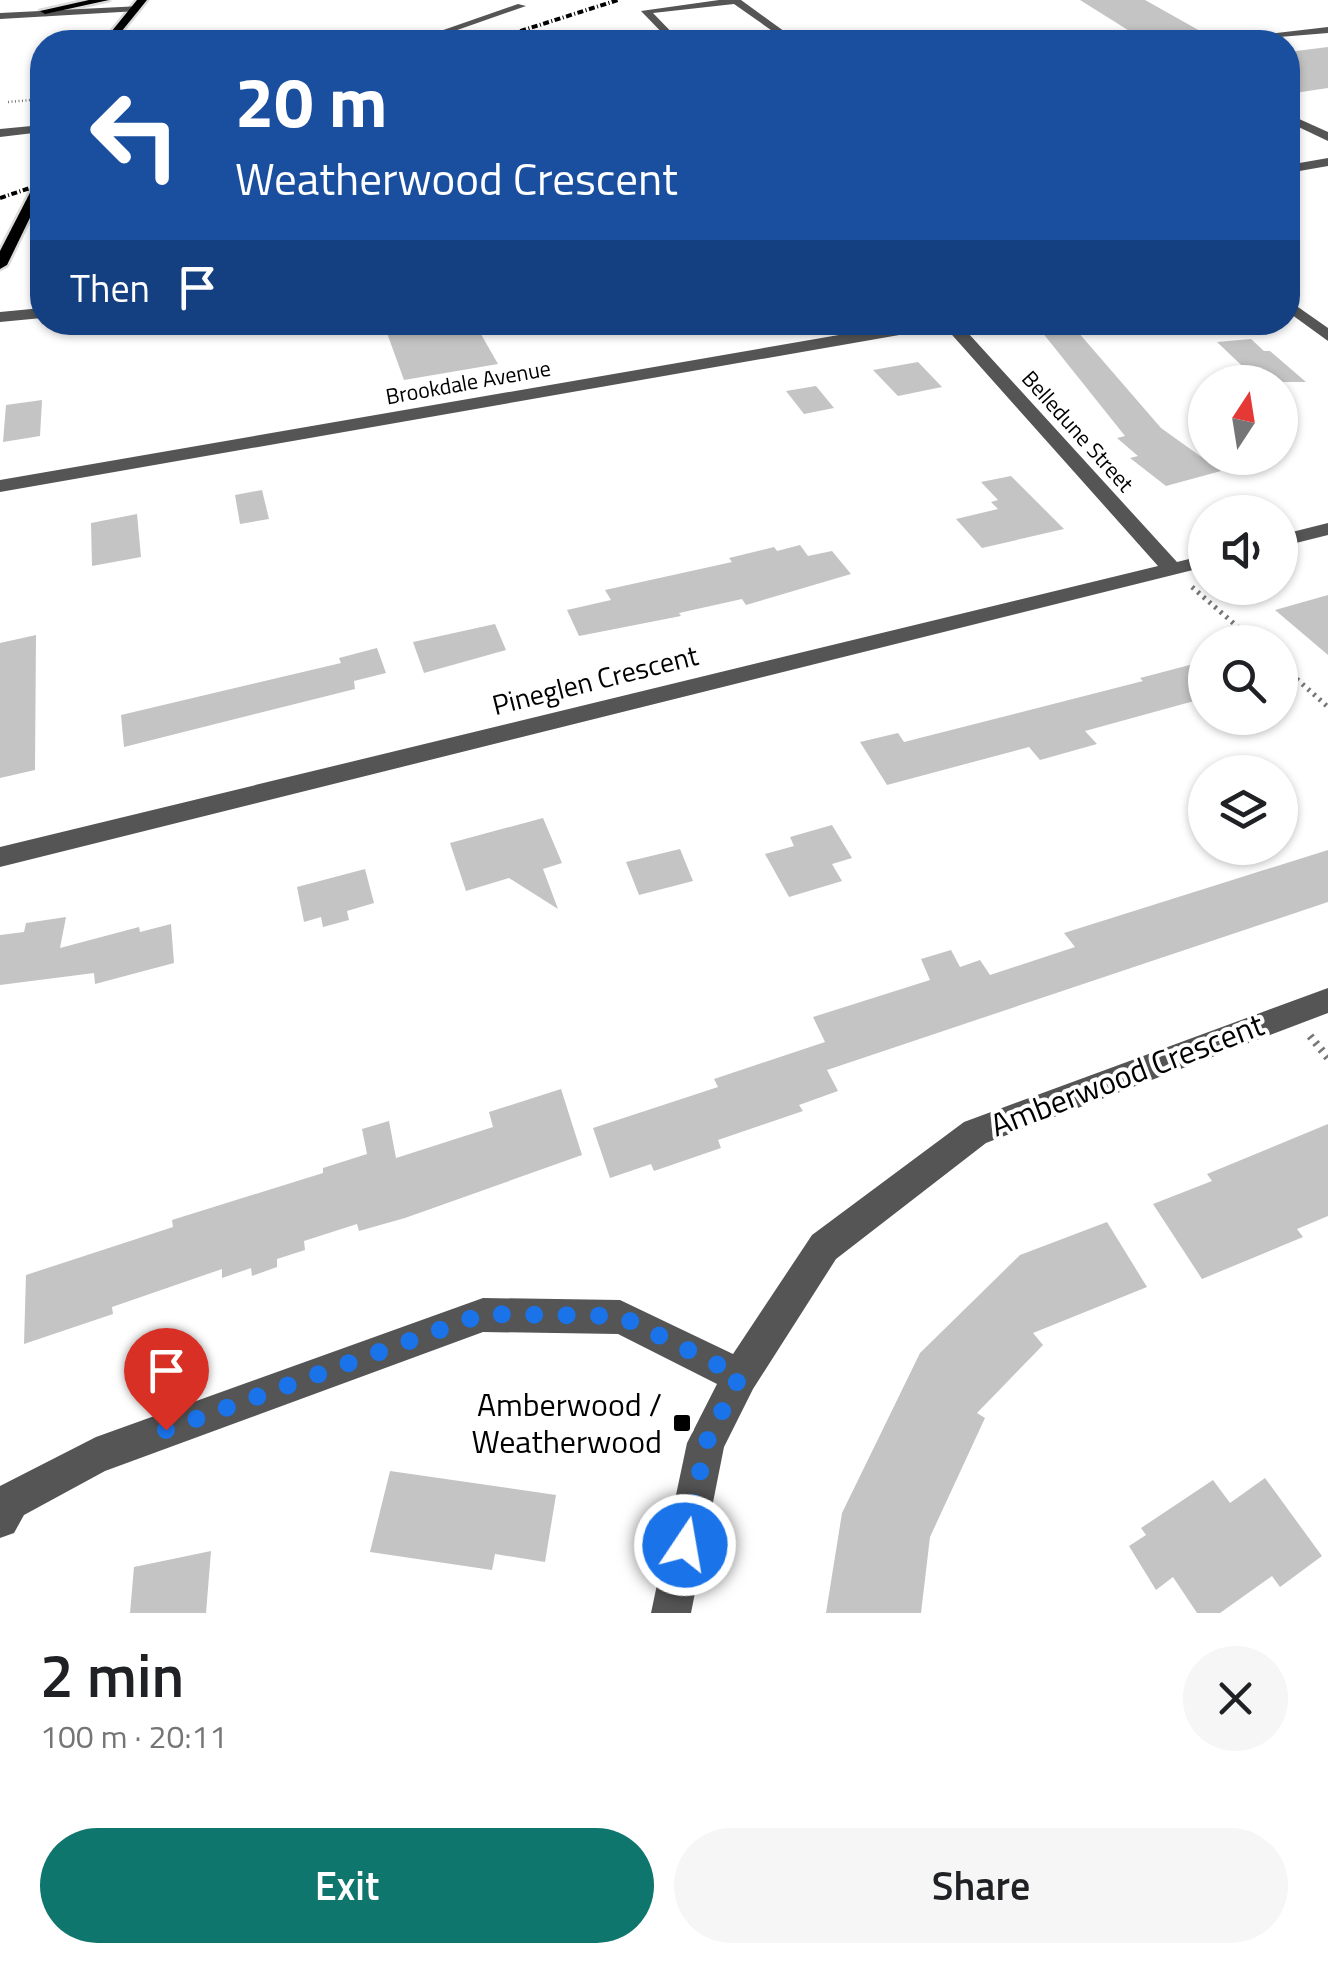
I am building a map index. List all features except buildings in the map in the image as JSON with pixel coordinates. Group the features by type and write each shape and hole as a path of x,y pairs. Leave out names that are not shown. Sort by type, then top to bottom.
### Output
{"main road":[{"path":"46,11 104,0"},
{"path":"106,30 118,4"},
{"path":"117,30 140,4"},
{"path":"62,14 106,26"},
{"path":"0,265 30,205"}],"street":[{"path":"664,30 646,12 736,1 777,30"},
{"path":"6,15 62,14 118,4"},
{"path":"6,15 140,4"},
{"path":"450,30 521,6"},
{"path":"1300,33 1328,30"},
{"path":"1300,124 1328,137"},
{"path":"0,133 30,129"},
{"path":"1300,167 1328,162"},
{"path":"0,318 30,314"},
{"path":"1300,314 1328,336"},
{"name":"Brookdale Avenue","path":"0,486 871,335"},
{"name":"Belledune Street","path":"958,335 1172,569"},
{"path":"1298,537 1328,529"},
{"name":"Pineglen Crescent","path":"0,857 1188,565"},
{"name":"Amberwood Crescent","path":"671,1613 706,1443 740,1376 824,1247 974,1132 1328,1000"},
{"path":"0,1519 10,1501 96,1456 483,1314 620,1316 740,1376"}],"path":[{"path":"8,102 30,101"},
{"path":"1172,569 1236,625"},
{"path":"1298,680 1328,706"}],"railway":[{"path":"524,30 618,0"},
{"path":"0,198 30,188"}],"place":[{"name":"Amberwood / Weatherwood","path":"682,1423"}],"route":[{"path":"166,1430 483,1314 620,1316 740,1376 706,1443 685,1545"}]}
